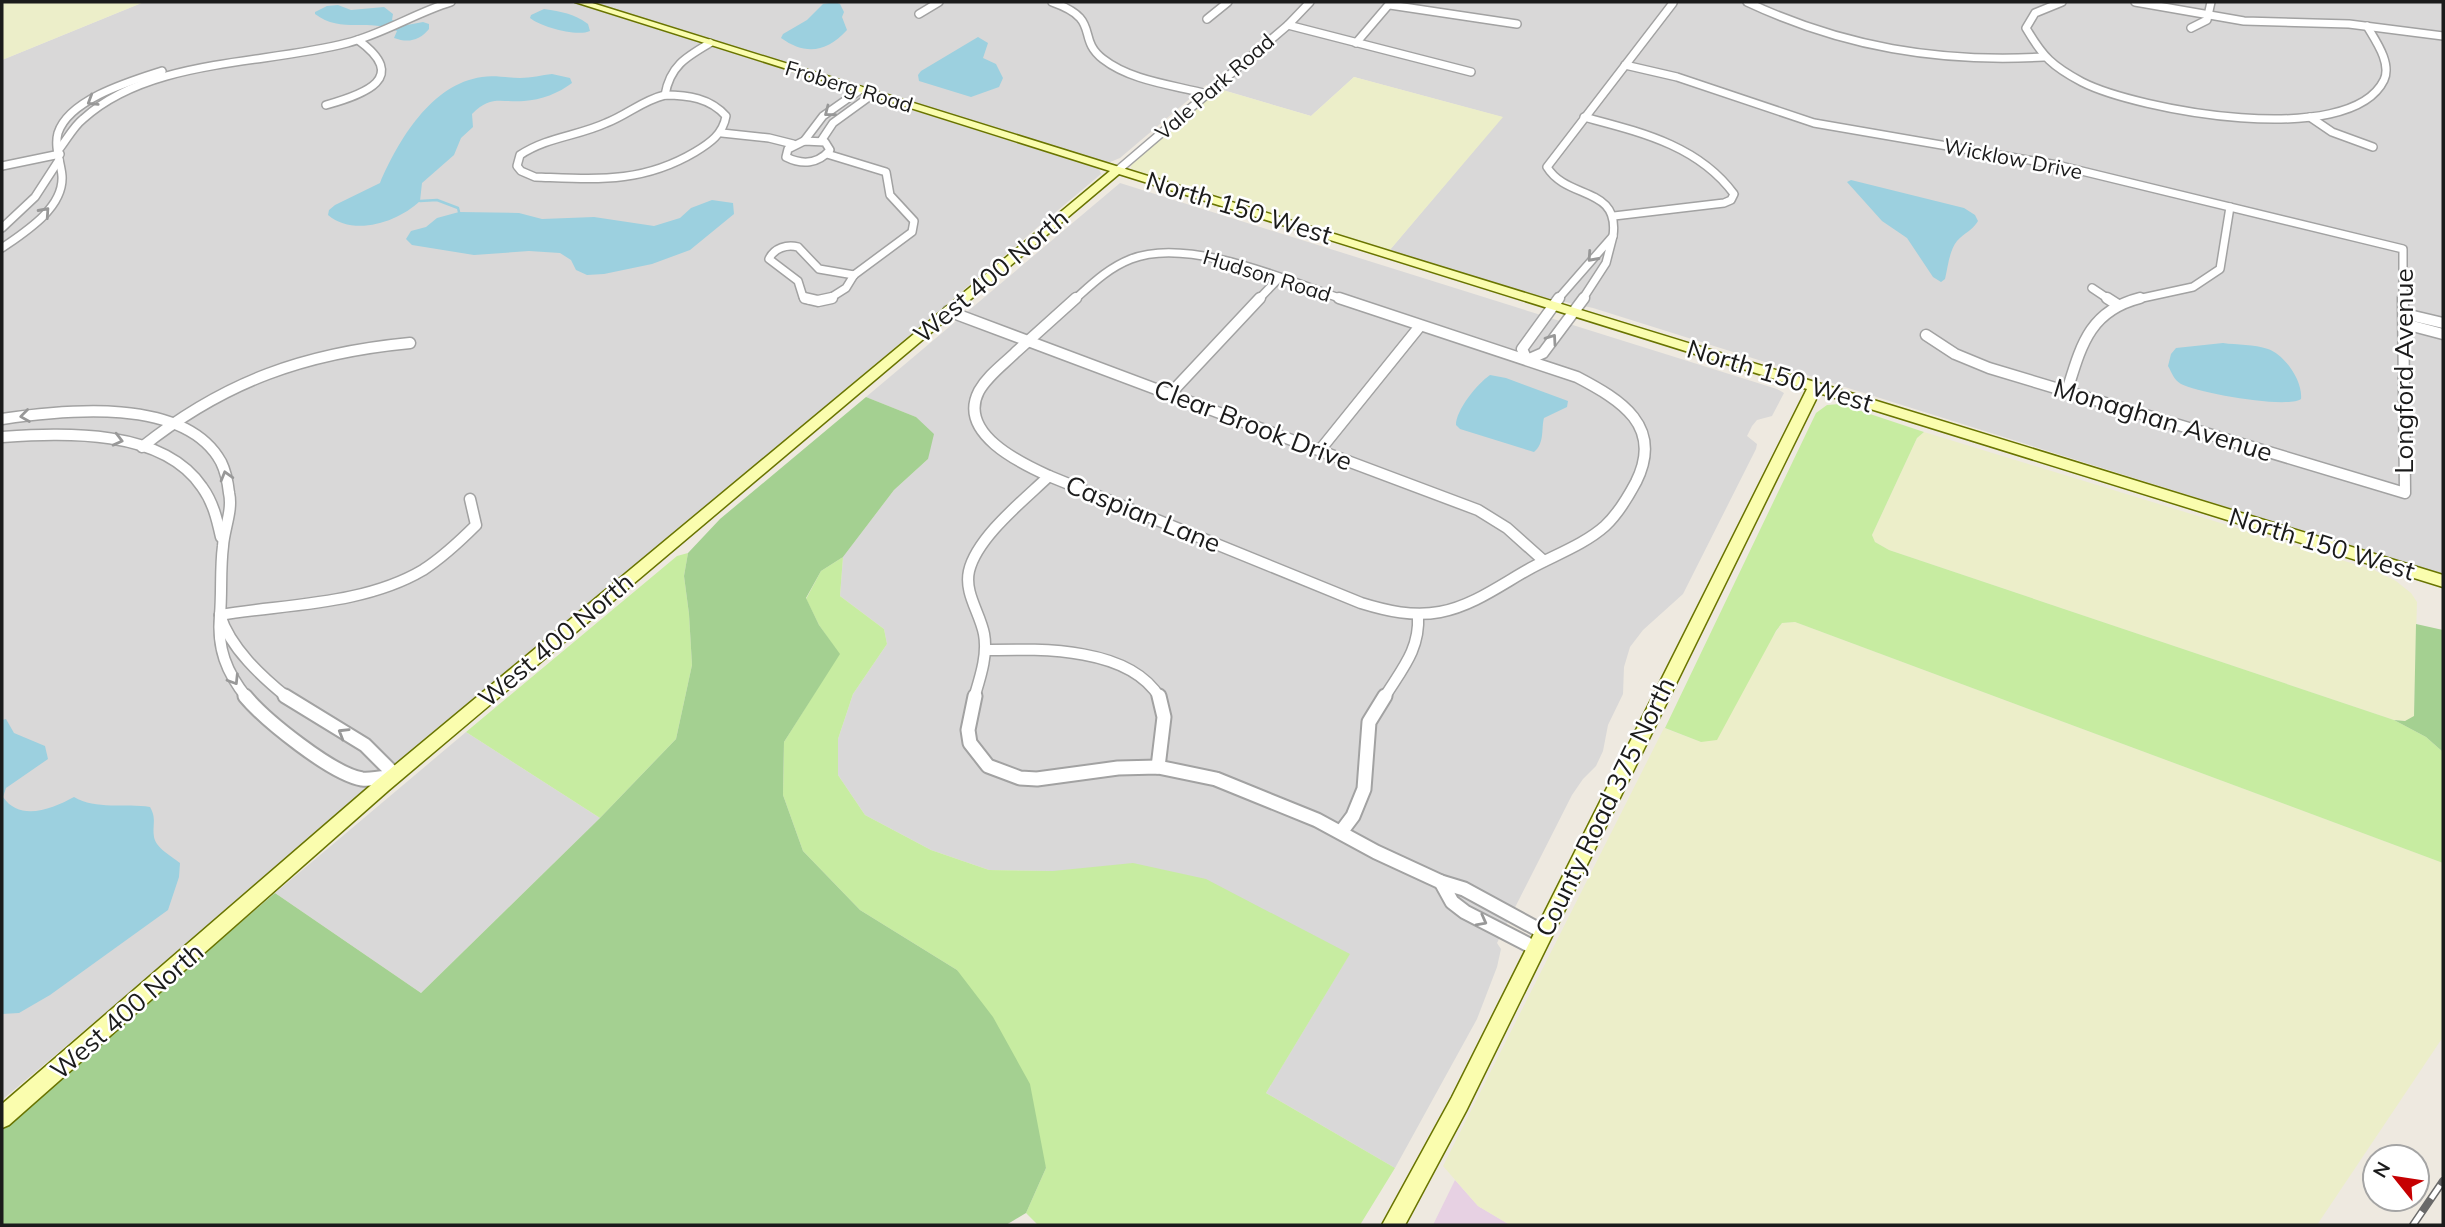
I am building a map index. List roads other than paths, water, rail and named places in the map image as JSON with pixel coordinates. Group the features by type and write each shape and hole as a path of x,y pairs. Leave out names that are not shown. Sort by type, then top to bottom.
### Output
{"street":[{"path":"2,228 37,197 49,181 70,132 87,116 118,97 176,74 227,62 319,50 358,40 439,4 452,2"},
{"name":"Froberg Road","path":"580,2 1118,170"},
{"path":"919,14 939,2"},
{"path":"1052,2 1071,8 1084,17 1096,52 1109,63 1207,94"},
{"path":"1207,19 1228,2"},
{"name":"Vale Park Road","path":"1118,170 1287,25 1310,2"},
{"path":"1613,236 1593,255 1522,349 1527,360 1543,353 1573,312 1606,263 1613,236 1614,216 1596,198 1558,181 1548,172 1550,161 1673,2"},
{"path":"1747,2 1826,34 1874,48 1974,59 2044,57"},
{"path":"2060,2 2036,12 2027,22 2027,34 2030,42 2044,57 2090,86 2159,107 2251,118 2310,117 2353,107 2370,99 2380,89 2386,68 2367,26"},
{"path":"2135,2 2244,21 2367,26 2443,38"},
{"path":"2191,28 2203,24 2211,2"},
{"path":"1356,43 1391,3 1517,24"},
{"path":"1287,25 1471,72"},
{"path":"327,105 364,92 382,73 383,63 378,56 358,40"},
{"path":"665,95 667,78 672,68 710,43"},
{"name":"Wicklow Drive","path":"1625,65 1677,77 1814,123 2057,165 2403,249"},
{"path":"804,141 823,116 860,90"},
{"path":"821,141 833,123 873,94"},
{"path":"665,95 695,98 720,109 727,120 722,133 697,150 659,169 634,177 535,177 521,171 517,166 520,155 537,144 606,124 643,101 665,95"},
{"path":"1584,117 1625,128 1693,155 1712,168 1734,194 1731,200 1724,203 1614,216"},
{"path":"2310,117 2343,136 2373,147"},
{"path":"722,133 776,139 793,144 821,141 828,145 828,154"},
{"path":"793,144 785,153 794,162 813,161 828,154 886,172 890,195 914,221 914,227 907,238 854,275 849,285 836,297 815,302 803,298 798,281 769,259 776,250 798,247 803,249 813,265 820,269 854,275"},
{"path":"2,166 60,154"},
{"path":"2,248 34,224 56,199 63,184 60,154"},
{"name":"North 150 West","path":"1118,170 2443,581"},
{"name":"West 400 North","path":"2,1118 395,775 1118,170"},
{"path":"2067,391 2088,333 2101,317 2118,305 2185,290 2213,277 2224,258 2230,207"},
{"name":"Longford Avenue","path":"2403,249 2405,493"},
{"name":"Hudson Road","path":"1029,341 1117,263 1149,253 1185,252 1279,278 1527,360 1577,377 1614,397 1637,422 1645,439 1647,452 1639,478 1606,526 1464,605 1418,616"},
{"path":"1170,394 1279,278"},
{"path":"2092,288 2118,305"},
{"name":"Clear Brook Drive","path":"948,311 1478,510 1507,528 1544,561"},
{"path":"2405,314 2443,323"},
{"path":"2405,324 2443,334"},
{"path":"1320,450 1420,326"},
{"name":"Monaghan Avenue","path":"1926,335 1943,350 2067,391 2405,493"},
{"name":"Caspian Lane","path":"1029,341 991,376 978,393 975,406 978,420 994,444 1007,456 1049,476 1361,603 1390,612 1418,616"},
{"path":"142,447 169,424 237,384 291,363 349,349 410,342"},
{"name":"County Road 375 North","path":"1392,1225 1459,1104 1815,387"},
{"path":"2,419 52,412 104,410 144,415 206,443 220,458 227,475 230,497 223,543 220,615 219,647 228,670 244,696 269,722 359,779 395,775 385,758 301,707 264,679 236,646 222,625 220,615"},
{"path":"2,437 85,435 142,447 184,467 198,481 212,503 223,543"},
{"path":"1049,476 985,542 969,569 968,583 982,624 986,650 968,730 976,755 1004,774 1037,779 1118,768 1157,767 1216,779 1294,809 1341,832 1441,882 1452,902 1465,912 1539,940"},
{"path":"220,615 269,606 346,598 386,588 428,568 457,548 476,525 470,499"},
{"path":"1341,832 1353,816 1364,789 1369,722 1415,646 1419,636 1418,616"},
{"path":"986,650 1035,648 1062,651 1126,667 1139,673 1150,681 1162,702 1164,713 1157,767"}],"water":[{"path":"823,4 840,4 844,12 842,17 847,30 839,38 823,47 807,49 781,38 783,34 807,20"},
{"path":"338,5 351,10 384,7 393,14 392,20 407,25 423,22 429,24 429,29 413,40 404,40 394,38 397,31 387,27 346,25 325,20 315,14 327,6"},
{"path":"544,9 577,17 588,24 590,31 577,33 559,30 530,18"},
{"path":"978,37 988,43 983,58 996,64 1003,78 999,87 971,97 919,81 918,75 921,71"},
{"path":"552,74 570,78 572,83 556,93 537,99 491,102 472,114 473,127 461,138 454,155 422,183 420,201 411,209 388,220 363,226 339,222 328,215 335,205 380,183 407,133 432,103 447,91 482,77 524,78"},
{"path":"1851,180 1964,208 1975,215 1978,221 1976,224 1952,249 1945,279 1941,282 1933,277 1907,238 1882,221 1847,182"},
{"path":"712,200 733,203 734,214 690,250 652,264 604,274 587,275 576,270 571,260 560,253 529,251 474,255 412,245 406,239 411,231 426,227 437,218 459,212 519,213 542,219 594,217 654,226 680,218 691,208"},
{"path":"2223,343 2257,346 2281,357 2296,377 2301,399 2293,402 2261,401 2190,388 2175,378 2168,366 2171,354 2176,348"},
{"path":"1490,375 1506,378 1568,401 1567,407 1544,418 1541,440 1534,452 1460,429 1456,425 1459,412 1468,398"},
{"path":"6,719 14,733 45,746 48,759 6,788 3,797 10,805 27,811 37,811 74,797 101,805 150,807 155,841 164,852 180,863 179,877 168,910 50,995 19,1013 2,1014 2,720"}],"waterway":[{"path":"420,201 437,200 458,208 459,212"}],"railway":[{"path":"2413,1225 2443,1181"}]}
